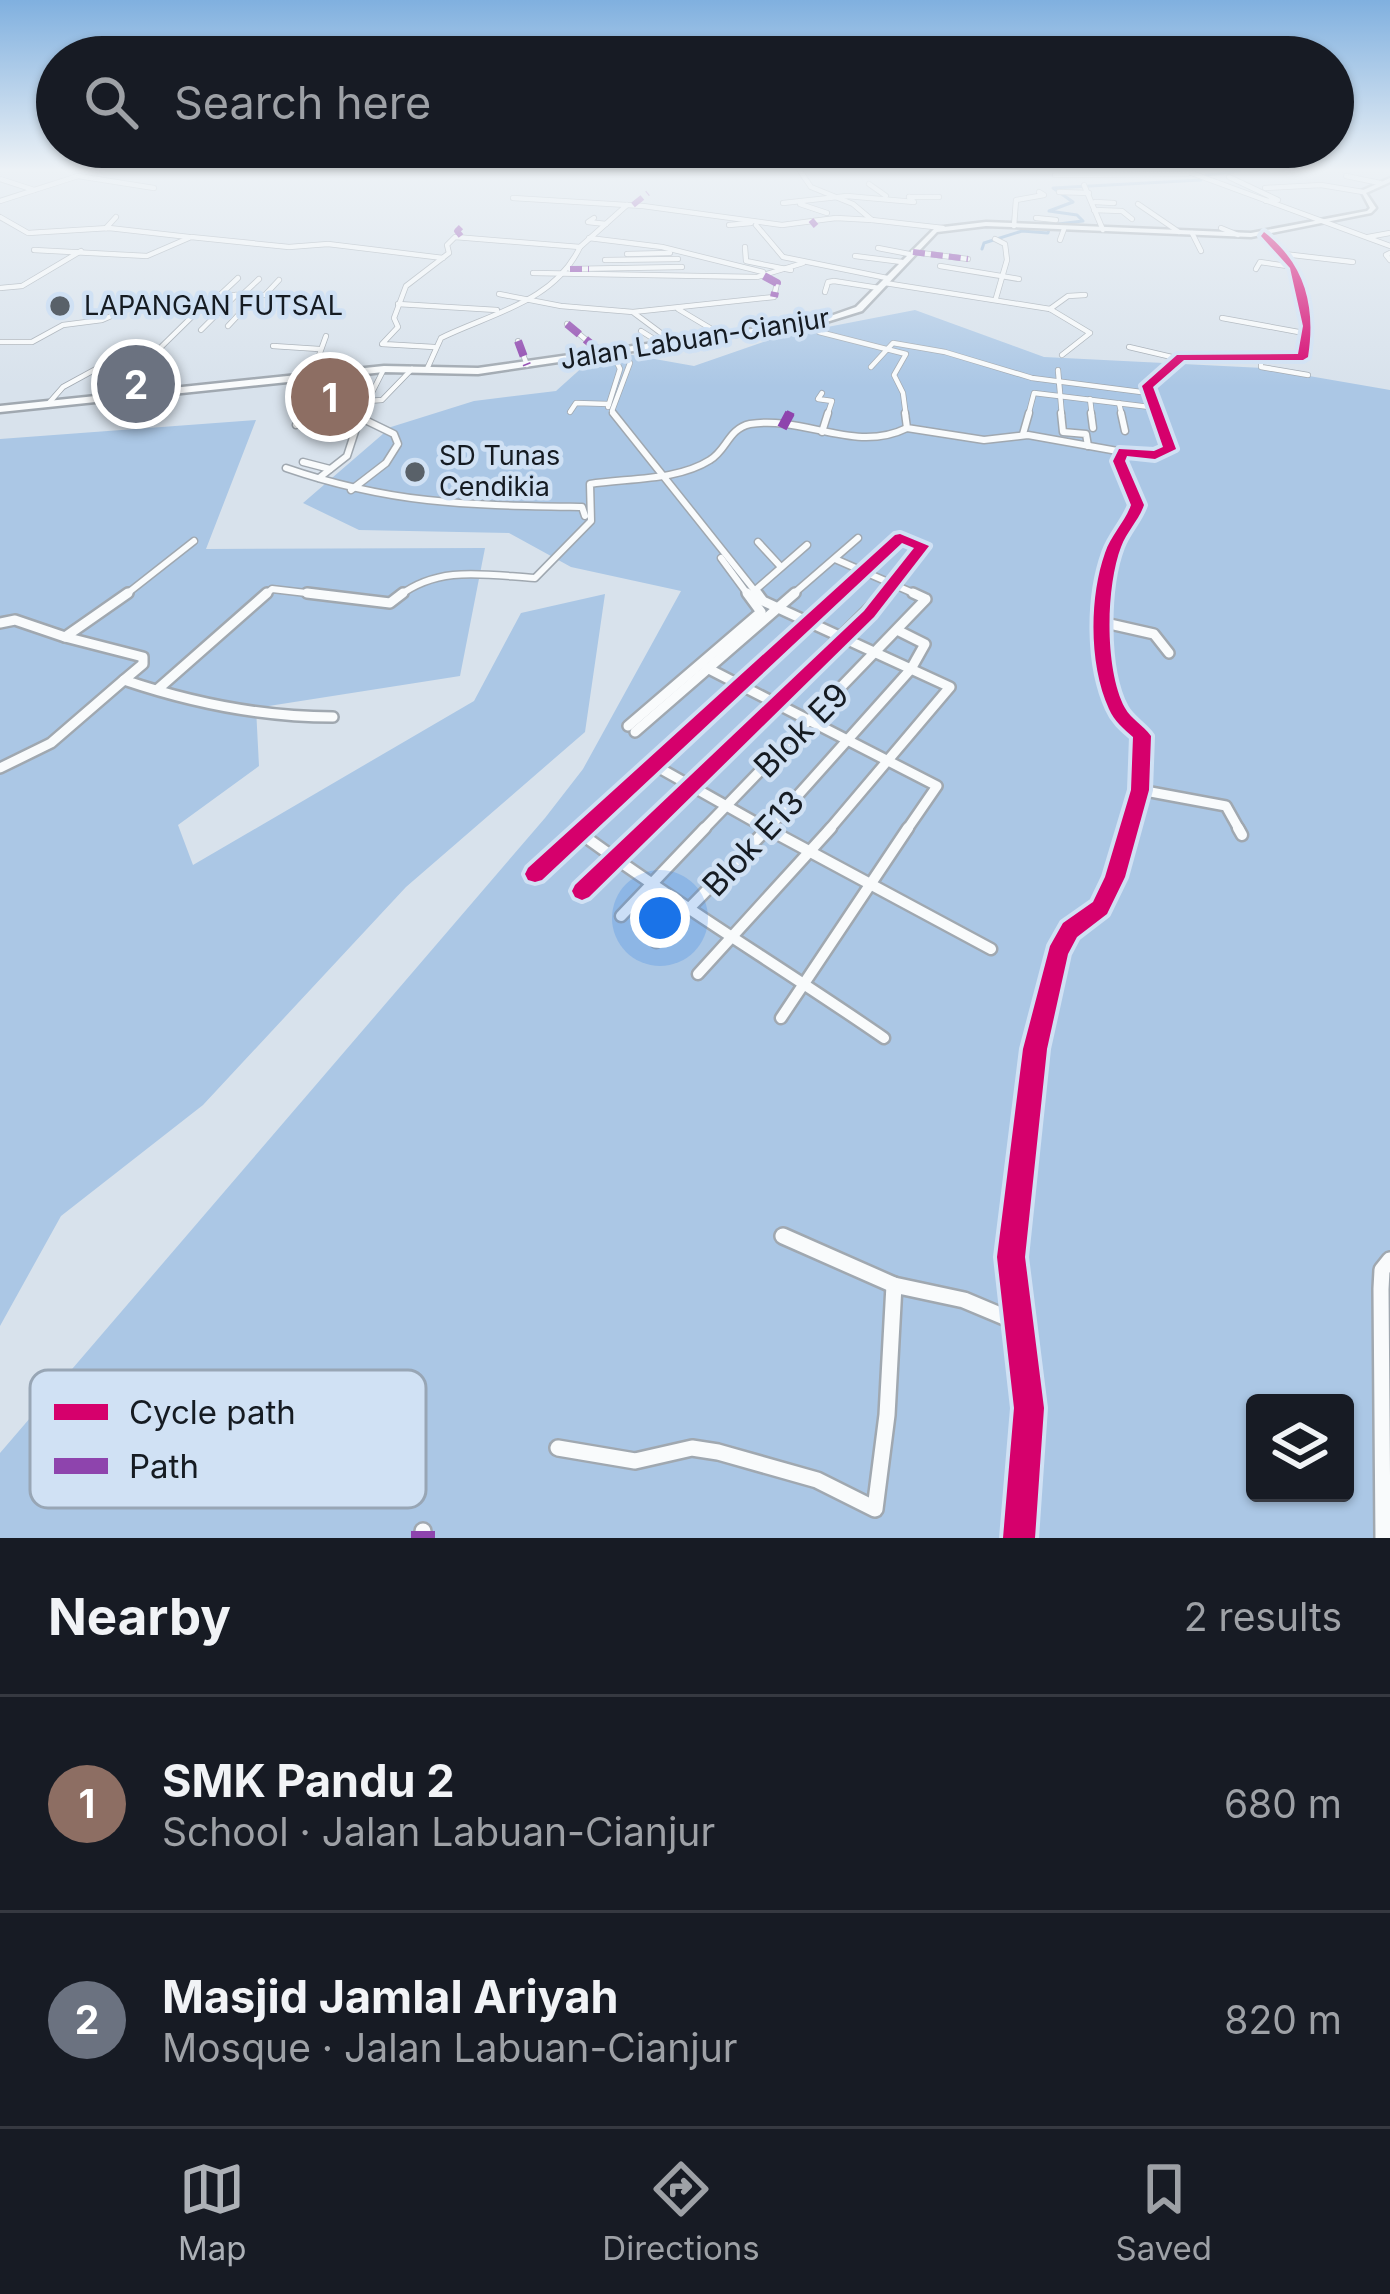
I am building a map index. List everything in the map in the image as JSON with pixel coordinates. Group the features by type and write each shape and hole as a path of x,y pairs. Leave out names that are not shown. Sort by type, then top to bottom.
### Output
{"highway":[{"name":"Jalan Labuan-Cianjur","path":"0,409 384,369 478,371 823,321 859,309 921,243"}],"street":[{"path":"34,250 147,256 178,243"},
{"path":"235,243 289,248 328,244 443,258"},
{"path":"434,346 382,344 398,327 394,318 406,286 443,258 450,243"},
{"path":"528,243 580,248"},
{"path":"427,369 434,346 460,327 530,300 570,269 585,243"},
{"path":"601,243 643,260 682,267"},
{"path":"771,243 778,255 803,263 991,302 1003,277 1003,243"},
{"path":"1197,243 1201,251"},
{"path":"1129,347 1176,358 1302,358 1308,326 1294,267 1272,243"},
{"path":"570,269 643,260 662,247 774,274"},
{"path":"745,247 746,261 790,271"},
{"path":"878,248 908,256"},
{"path":"0,288 22,286 68,263 81,251"},
{"path":"533,273 560,277 670,253"},
{"path":"627,254 700,273 764,276 803,263"},
{"path":"1283,254 1353,262"},
{"path":"855,256 968,259"},
{"path":"604,260 678,259"},
{"path":"1256,269 1258,262 1294,267"},
{"path":"940,266 1019,279"},
{"path":"700,273 704,282"},
{"path":"499,294 633,312 678,309 774,297 777,283 764,276"},
{"path":"220,295 238,278"},
{"path":"201,330 259,278"},
{"path":"104,398 119,378 214,295 265,295 280,280"},
{"path":"825,292 828,282 834,281 884,283"},
{"path":"947,292 950,284"},
{"path":"228,326 257,295"},
{"path":"1050,309 1068,296 1085,295"},
{"path":"996,298 1050,309 1090,333 1062,355"},
{"path":"0,343 32,342 63,325 110,318 148,300"},
{"path":"398,304 497,310"},
{"path":"678,309 719,334"},
{"path":"633,312 667,343"},
{"path":"1222,318 1304,332"},
{"path":"823,321 820,332 906,354 894,374 903,393 907,428"},
{"path":"176,332 163,328 185,323"},
{"path":"567,324 629,368 612,411 659,477 719,546 761,612 632,729 858,538"},
{"path":"641,331 667,343"},
{"path":"312,375 326,336"},
{"path":"518,341 527,365"},
{"path":"871,367 893,343 1060,383 1150,393"},
{"path":"273,346 319,350"},
{"path":"1261,356 1262,367 1308,375"},
{"path":"48,404 63,388 118,357"},
{"path":"907,428 984,440 1022,434 1123,452 1168,453 1169,441 1148,384 1176,358"},
{"path":"345,360 353,372"},
{"path":"319,478 347,456 365,402 384,369"},
{"path":"296,425 324,404 382,400 412,369"},
{"path":"1058,370 1063,432 1086,434 1088,446"},
{"path":"822,393 818,399 832,401 822,432"},
{"path":"1022,434 1032,394 1158,408"},
{"path":"1090,400 1094,428"},
{"path":"569,412 576,403 612,404"},
{"path":"1119,403 1125,431"},
{"path":"782,428 791,412"},
{"path":"351,490 386,463 398,444 394,434 359,418"},
{"path":"158,688 272,589 390,603 416,584 432,583 448,572 535,578 590,521 587,486 659,477 714,459 728,436 744,425 875,440 898,437 907,428"},
{"path":"1019,1538 1029,1437 1012,1257 1021,1147 1043,1005 1065,937 1092,916 1108,895 1140,790 1142,736 1118,711 1101,643 1112,552 1137,512 1132,478 1120,464 1123,452"},
{"path":"303,462 331,469"},
{"path":"286,468 351,490 446,506 582,507 584,521"},
{"path":"684,507 763,601 950,687 811,852 698,974"},
{"path":"535,874 900,538 922,546 844,638 582,891"},
{"path":"708,540 719,546"},
{"path":"65,637 170,564 194,541"},
{"path":"758,542 781,568"},
{"path":"752,592 807,545"},
{"path":"835,560 926,598 898,630 926,644 911,669"},
{"path":"0,768 51,743 143,664 143,657 4,621 1,610"},
{"path":"1101,622 1154,634 1169,653"},
{"name":"Blok E9","path":"621,916 898,630"},
{"path":"706,668 937,786 781,1018"},
{"name":"Blok E13","path":"656,942 767,830 911,669"},
{"path":"124,680 283,717 333,717"},
{"path":"654,765 869,887 991,949"},
{"path":"1140,790 1226,806 1242,835"},
{"path":"580,832 731,940 762,953 884,1037"},
{"path":"783,1236 894,1285 964,1300 1021,1324"},
{"path":"1383,1538 1387,1476 1382,1270 1390,1260"},
{"path":"558,1448 635,1460 692,1448 718,1452 817,1480 875,1509 894,1285"}],"shaded area":[{"path":"915,310 1044,357 1263,368 1390,390 1390,1538 0,1538 0,1453 30,1418 30,1508 426,1508 426,1370 71,1370 545,818 583,769 681,591 571,567 509,533 359,530 303,503 391,427 474,401 556,391 586,364 621,353 694,366 781,336"},
{"path":"256,420 206,549 485,548 460,676 256,708 259,766 178,825 193,865 474,701 521,613 605,594 585,732 406,887 203,1105 61,1216 0,1326 0,439"}],"waterway":[{"path":"982,249 985,243"}],"marked path":[{"path":"913,252 968,259"},
{"path":"570,269 589,269"},
{"path":"764,276 777,283 774,297"},
{"path":"567,324 602,353"},
{"path":"518,341 527,365"},
{"path":"782,428 791,412"},
{"path":"423,1531 423,1538"}],"cycle path":[{"path":"1019,1538 1029,1408 1011,1257 1035,1049 1058,953 1070,930 1100,908 1115,877 1140,790 1142,736 1117,709 1104,653 1107,569 1138,505 1119,461 1123,452 1155,455 1170,449 1147,386 1181,357 1303,357 1308,326 1294,267 1272,243"},
{"path":"535,874 900,538 922,546 869,614 582,891"}],"place":[{"name":"LAPANGAN FUTSAL","path":"60,306"},
{"name":"Masjid Jamlal Ariyah","path":"136,384"},
{"name":"SMK Pandu 2","path":"330,397"},
{"name":"SD Tunas Cendikia","path":"415,472"}]}
